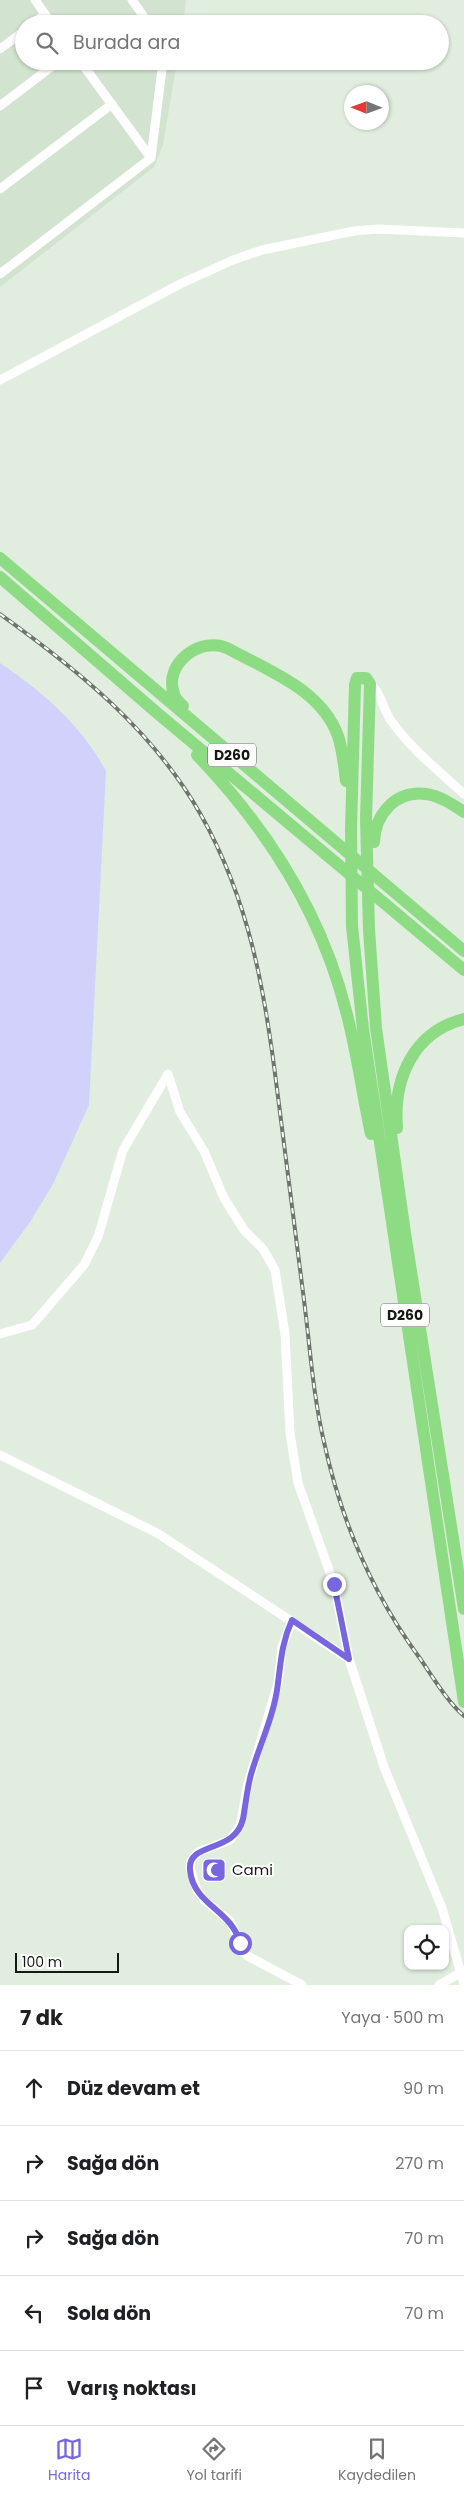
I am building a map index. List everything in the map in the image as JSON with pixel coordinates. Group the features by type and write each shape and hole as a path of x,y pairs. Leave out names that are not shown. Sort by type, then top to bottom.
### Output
{"highway":[{"name":"D260","path":"0,558 464,951"},
{"name":"D260","path":"0,577 156,712 464,970"},
{"path":"212,739 174,696 172,684 176,668 185,656 197,648 213,644 227,648 305,692 322,708 332,722 341,746 351,829"},
{"path":"351,829 354,685 359,677 366,678 369,682 370,824"},
{"path":"156,712 207,765 254,822 293,879 320,931 350,1025 399,1235"},
{"path":"370,824 390,805 414,794 438,797 464,812"},
{"name":"D260","path":"370,824 369,930 376,1028 399,1235 464,1702"},
{"name":"D260","path":"351,829 352,926 363,1029 464,1609"},
{"path":"433,926 464,941"},
{"path":"399,1235 397,1102 401,1078 413,1053 428,1038 446,1024 464,1018"}],"street":[{"path":"35,0 46,14"},
{"path":"132,0 143,15"},
{"path":"0,49 15,38"},
{"path":"0,106 47,70"},
{"path":"87,70 151,158"},
{"path":"1,270 151,158 162,70"},
{"path":"0,189 112,104"},
{"path":"0,380 180,284 233,260 262,250 354,231 378,229 464,233"},
{"path":"369,682 377,690 390,720 415,750 464,794"},
{"path":"0,1334 32,1325 84,1265 98,1237 123,1150 168,1074 180,1112 204,1151 224,1198 244,1230 263,1248 275,1270 285,1334 290,1433 303,1499 334,1584 349,1659 384,1768 442,1908 464,1984"},
{"path":"0,1455 157,1533 212,1571 292,1620 349,1659"},
{"path":"292,1620 282,1647 278,1683 248,1784 240,1826 230,1840 198,1852 191,1861 190,1868 197,1890 205,1900 230,1921 246,1955 302,1985"},
{"path":"439,1985 460,1973"},
{"path":"283,1974 284,1985"}],"shaded area":[{"path":"0,0 186,0 184,15 15,15 15,70 176,70 163,145 154,167 0,287"},
{"path":"0,663 46,698 73,724 96,754 106,771 89,1105 53,1184 30,1222 0,1263"}],"railway":[{"path":"0,614 58,657 112,704 137,729 182,784 201,815 232,881 253,948 261,983 272,1053 314,1389 320,1424 339,1500 360,1555 402,1633 451,1703 464,1716"}],"place":[{"name":"Cami","path":"214,1870"}],"route":[{"path":"240,1943 239,1937 230,1921 211,1906 200,1895 194,1885 190,1872 191,1861 198,1852 230,1840 236,1834 242,1822 248,1784 266,1730 278,1683 282,1647 292,1620 349,1659 334,1584"}]}
